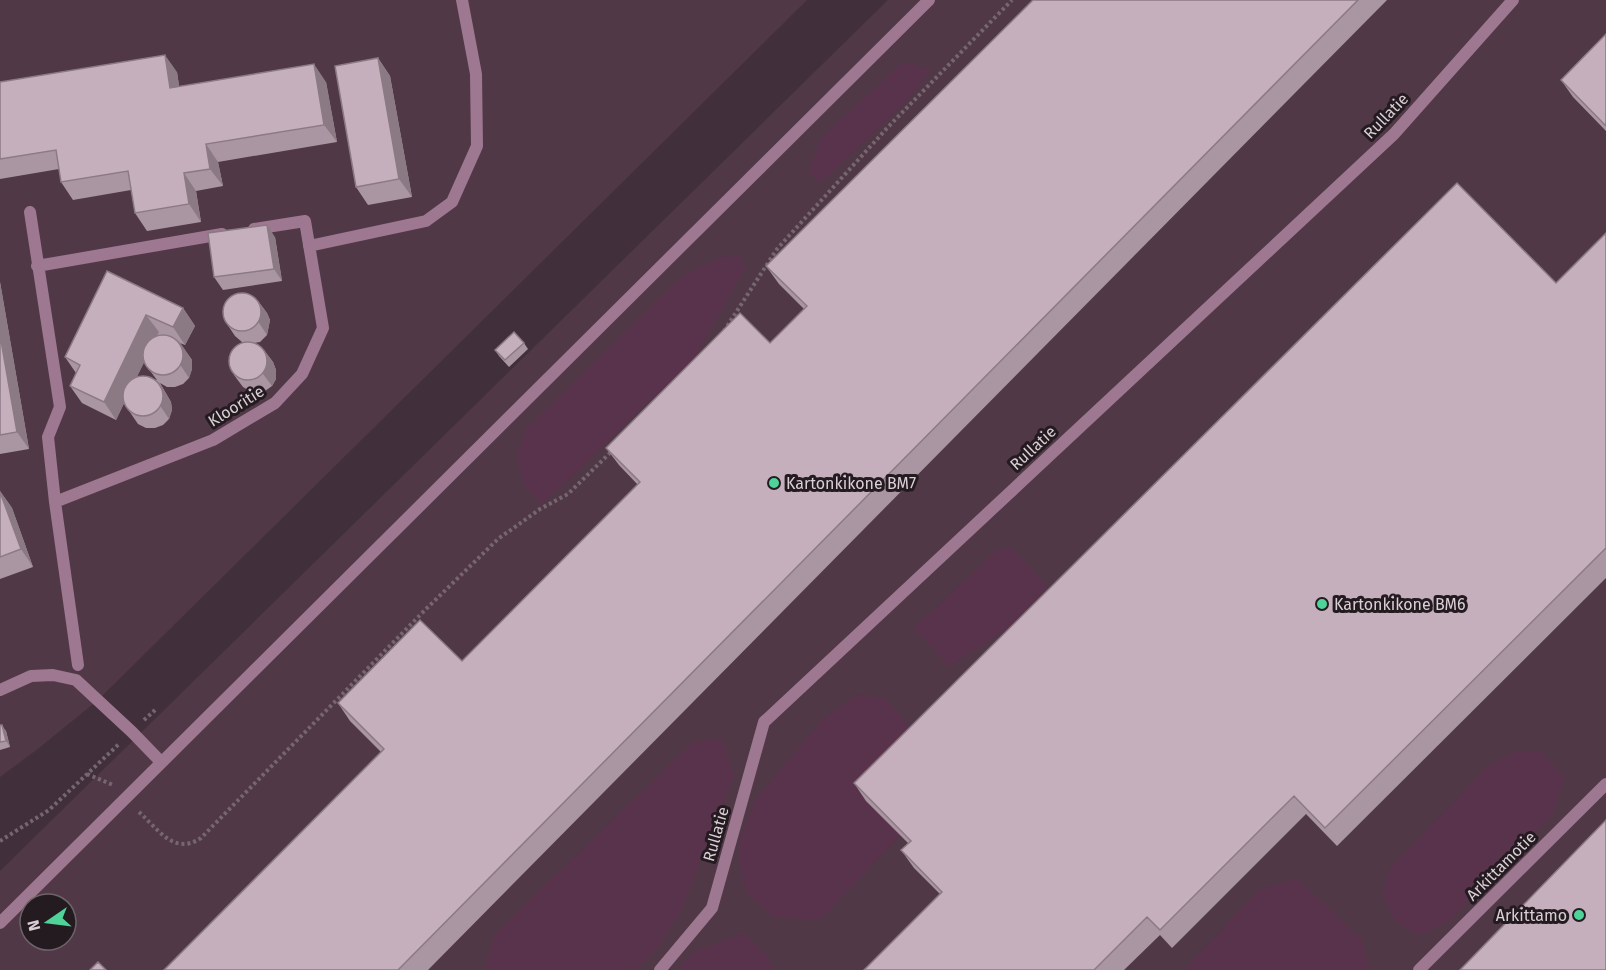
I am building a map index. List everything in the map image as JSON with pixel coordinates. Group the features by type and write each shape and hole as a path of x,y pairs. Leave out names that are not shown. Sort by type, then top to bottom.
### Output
{"lane":[{"path":"309,246 426,221 452,202 477,146 476,74 462,0"},
{"path":"0,922 929,0"},
{"name":"Rullatie","path":"660,970 712,908 764,722 1394,134 1513,0"},
{"path":"30,212 60,406 48,437 78,665"},
{"name":"Klooritie","path":"37,266 305,221 323,328 302,374 275,403 213,440 55,502"},
{"path":"0,690 31,676 53,675 76,680 161,762"},
{"name":"Arkittamotie","path":"1419,970 1606,784"}],"path":[{"path":"720,338 777,249 889,126 1012,0"},
{"path":"87,774 112,785 168,839 185,846 201,838 392,643 498,539 540,509 568,494 618,445"},
{"path":"0,841 49,810 155,710"}],"shaded area":[{"path":"0,0 807,0 98,700 0,777"},
{"path":"888,0 1606,0 1606,970 0,970 0,871"},
{"path":"908,63 931,70 909,98 818,183 809,171 820,139 901,64"},
{"path":"740,256 745,267 695,358 542,504 525,486 517,457 526,429 684,275 721,257"},
{"path":"1010,547 1048,587 1006,630 949,666 914,628 997,550"},
{"path":"857,695 886,699 924,744 900,835 820,920 773,917 746,892 740,864 740,840 755,800 822,720"},
{"path":"722,739 734,776 681,911 655,951 636,970 484,970 495,934 693,742"},
{"path":"1515,752 1542,752 1564,778 1552,815 1447,923 1418,935 1395,921 1383,895 1389,870 1489,765"},
{"path":"1297,878 1362,940 1370,970 1184,970 1259,890"},
{"path":"743,933 769,957 772,970 677,970 694,952"}],"building":[{"name":"Kartonkikone BM7","path":"1033,0 1358,0 398,970 164,970 384,749 338,703 420,620 462,661 640,482 606,448 740,313 770,343 807,306 766,266"},
{"path":"1606,34 1606,126 1561,80"},
{"path":"165,55 170,88 314,64 324,125 206,144 210,169 184,173 189,204 135,213 128,171 61,182 56,150 0,159 0,82"},
{"path":"378,58 399,179 356,187 335,66"},
{"name":"Kartonkikone BM6","path":"1457,183 1556,283 1606,233 1606,548 1325,828 1294,796 1160,930 1147,917 1094,970 864,970 942,892 901,850 911,841 854,783"},
{"path":"267,225 274,269 214,277 208,233"},
{"path":"107,271 183,308 173,327 146,315 104,402 70,386 80,365 65,357"},
{"path":"242,293 255,299 261,312 255,325 242,331 229,325 223,312 229,299"},
{"path":"514,332 524,343 505,360 495,350"},
{"path":"0,335 17,432 0,435"},
{"path":"163,335 171,336 177,341 182,347 182,363 177,369 171,374 163,375 155,374 149,369 144,363 143,355 144,347 149,341 155,336"},
{"path":"248,342 262,347 267,361 262,375 248,380 234,375 229,361 234,347"},
{"path":"143,376 151,377 157,382 162,388 162,404 157,410 151,415 143,416 135,415 129,410 124,404 123,396 124,388 129,382 135,377"},
{"path":"0,492 21,549 0,557"},
{"path":"0,725 2,725 6,741 0,742"},
{"path":"1606,820 1606,970 1460,970"},
{"path":"98,962 106,970 90,970"}],"place":[{"name":"Kartonkikone BM7","path":"774,483"},
{"name":"Kartonkikone BM6","path":"1322,604"},
{"name":"Arkittamo","path":"1579,915"}]}
